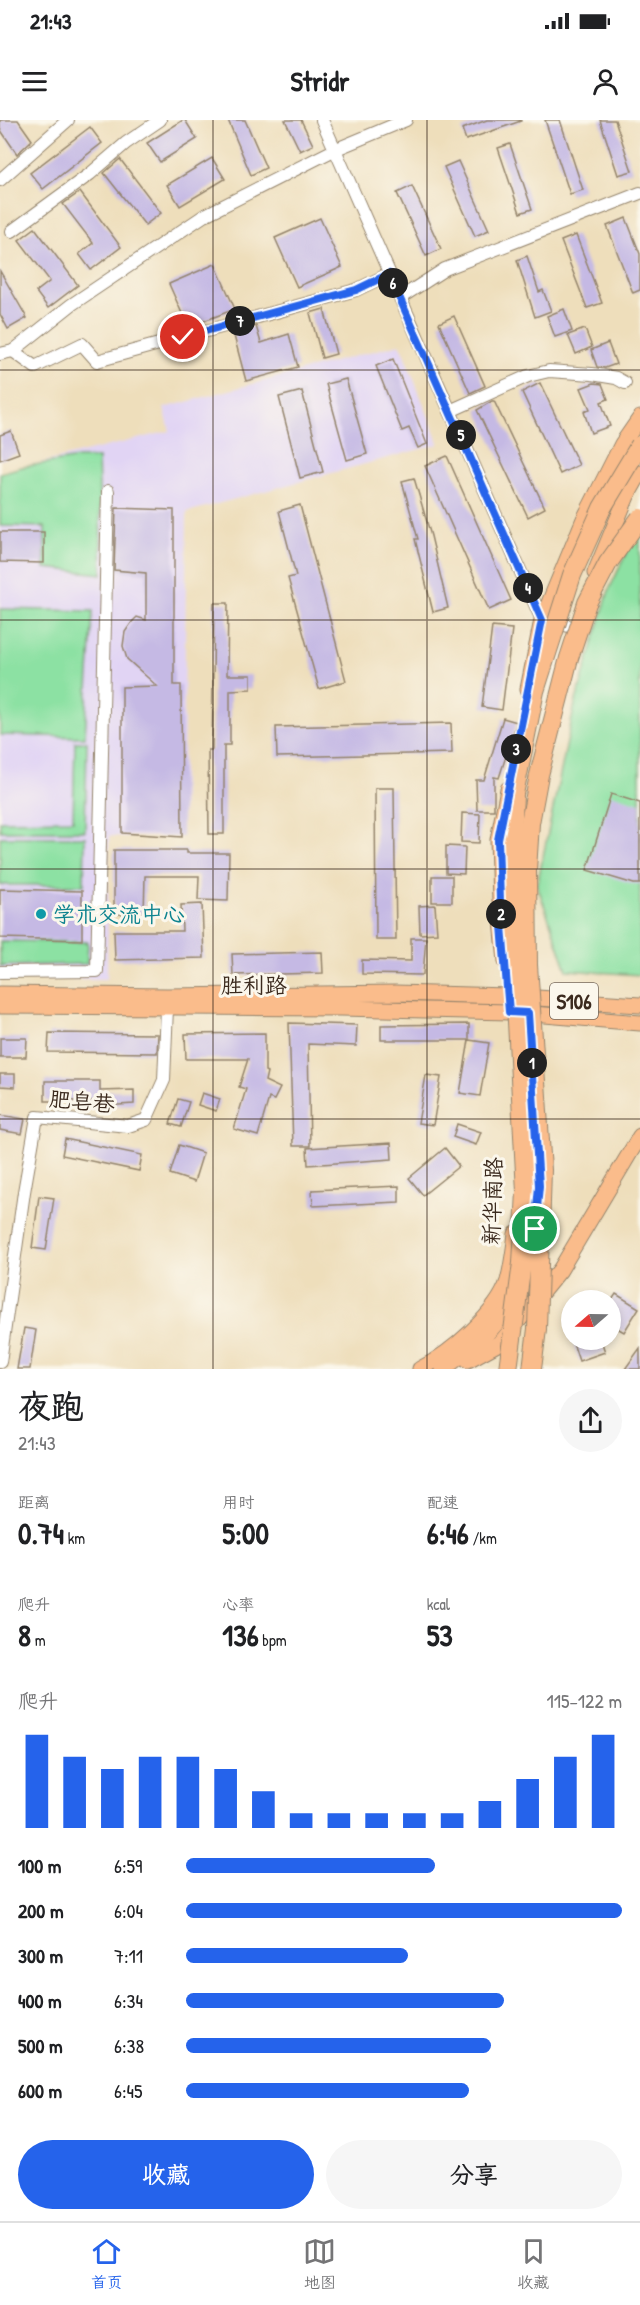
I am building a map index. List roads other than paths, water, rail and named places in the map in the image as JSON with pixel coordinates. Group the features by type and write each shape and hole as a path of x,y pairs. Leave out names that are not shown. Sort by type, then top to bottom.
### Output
{"highway":[{"path":"508,1369 520,1286 526,1192 510,889 514,794 535,691 572,575 602,508 640,445"},
{"path":"532,1369 537,1329 542,1170 528,966 527,870 530,823 542,764 569,658 587,603 608,563 640,518"}],"main road":[{"name":"新华南路","path":"420,1369 434,1362 484,1321 508,1283 518,1219 518,1183 498,840 542,620 584,519 622,444 640,418"},
{"path":"445,1369 476,1346 497,1323 514,1299 529,1271 539,1186 518,835 537,755 573,627 627,496 640,473"},
{"name":"胜利路","path":"0,994 167,996 395,993 508,996"},
{"name":"S106","path":"508,996 640,1005"},
{"name":"胜利路","path":"0,1006 341,1008 509,1012 640,1023"},
{"path":"445,1369 478,1356 501,1342 527,1312 560,1270 640,1136"}],"street":[{"path":"0,180 68,120"},
{"path":"12,231 90,174 126,143 160,120"},
{"path":"322,120 542,620 573,627"},
{"path":"0,354 13,351 71,305 206,215 334,150 406,120"},
{"path":"399,298 445,269 640,194"},
{"path":"13,351 34,367 82,344 97,361 356,290 389,274"},
{"path":"450,411 528,376 549,371 592,374 616,378 624,383"},
{"path":"0,972 97,971 108,491"},
{"name":"肥皂巷","path":"0,1362 37,1117 128,1126 146,1120 164,1080 167,1008"}],"place":[{"name":"学术交流中心","path":"41,914"}]}
